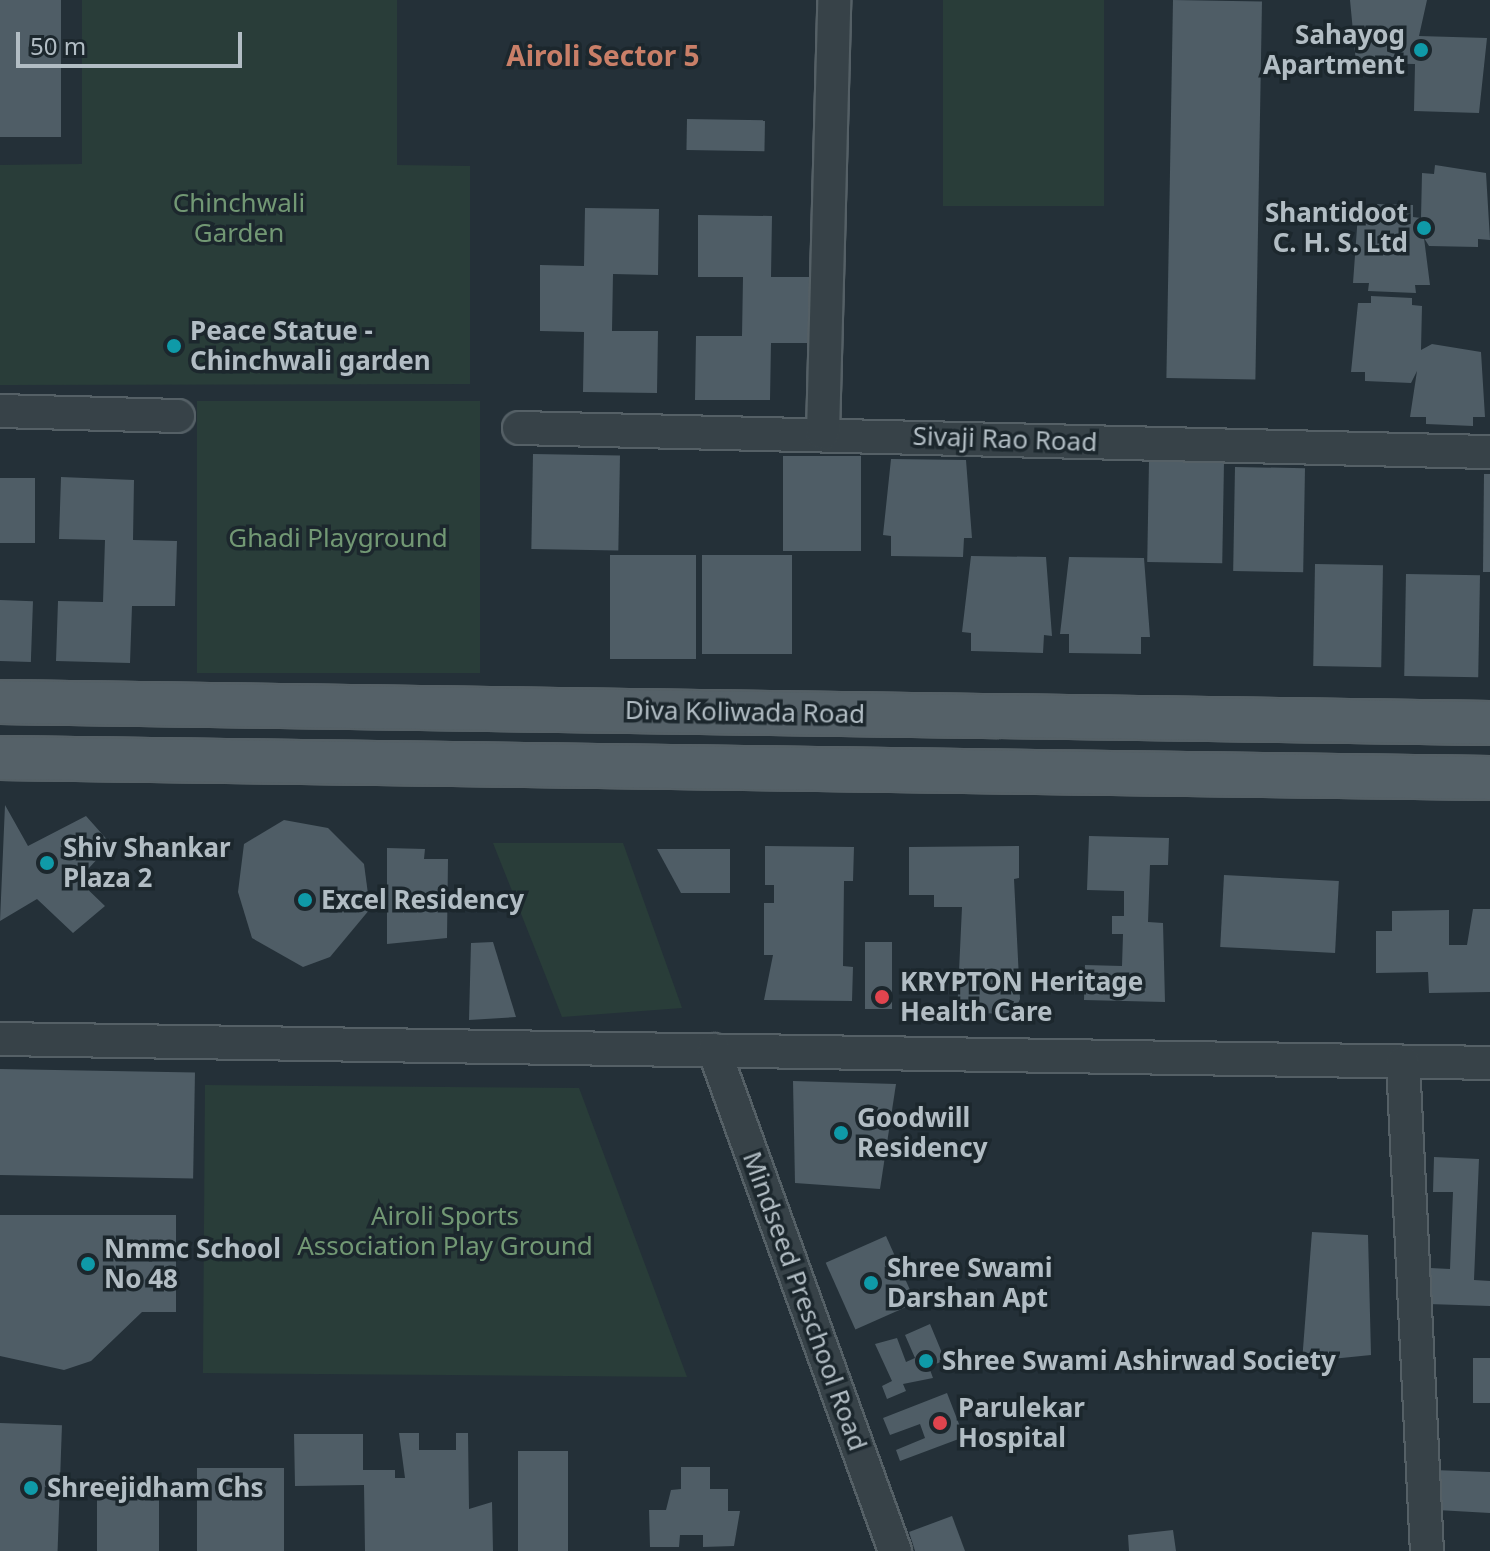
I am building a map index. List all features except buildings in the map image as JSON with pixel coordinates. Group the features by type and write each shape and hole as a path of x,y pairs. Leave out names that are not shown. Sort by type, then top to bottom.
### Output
{"main road":[{"name":"Diva Koliwada Road","path":"0,702 1490,723"},
{"path":"0,758 1490,778"}],"street":[{"path":"823,433 834,0"},
{"path":"0,411 178,416"},
{"name":"Sivaji Rao Road","path":"519,428 823,433 1490,452"},
{"path":"0,1039 1490,1063"},
{"name":"Mindseed Preschool Road","path":"714,1050 895,1551"},
{"path":"1403,1062 1427,1551"}],"green space":[{"name":"Chinchwali Garden","path":"82,0 397,0 397,165 470,166 470,384 0,385 0,165 82,164"},
{"path":"943,0 1104,0 1104,206 943,206"},
{"name":"Ghadi Playground","path":"197,401 480,401 480,673 197,673"},
{"path":"493,843 623,843 682,1008 562,1017"},
{"name":"Airoli Sports Association Play Ground","path":"205,1085 579,1088 687,1377 203,1373"}],"place":[{"name":"Sahayog Apartment","path":"1421,50"},
{"name":"Shantidoot C. H. S. Ltd","path":"1424,228"},
{"name":"Peace Statue - Chinchwali garden","path":"174,346"},
{"name":"Shiv Shankar Plaza 2","path":"47,863"},
{"name":"Excel Residency","path":"305,900"},
{"name":"KRYPTON Heritage Health Care","path":"882,997"},
{"name":"Goodwill Residency","path":"841,1133"},
{"name":"Nmmc School No 48","path":"88,1264"},
{"name":"Shree Swami Darshan Apt","path":"871,1283"},
{"name":"Shree Swami Ashirwad Society","path":"926,1361"},
{"name":"Parulekar Hospital","path":"940,1423"},
{"name":"Shreejidham Chs","path":"31,1488"}],"district":[{"name":"Airoli Sector 5","path":"603,55"}]}
